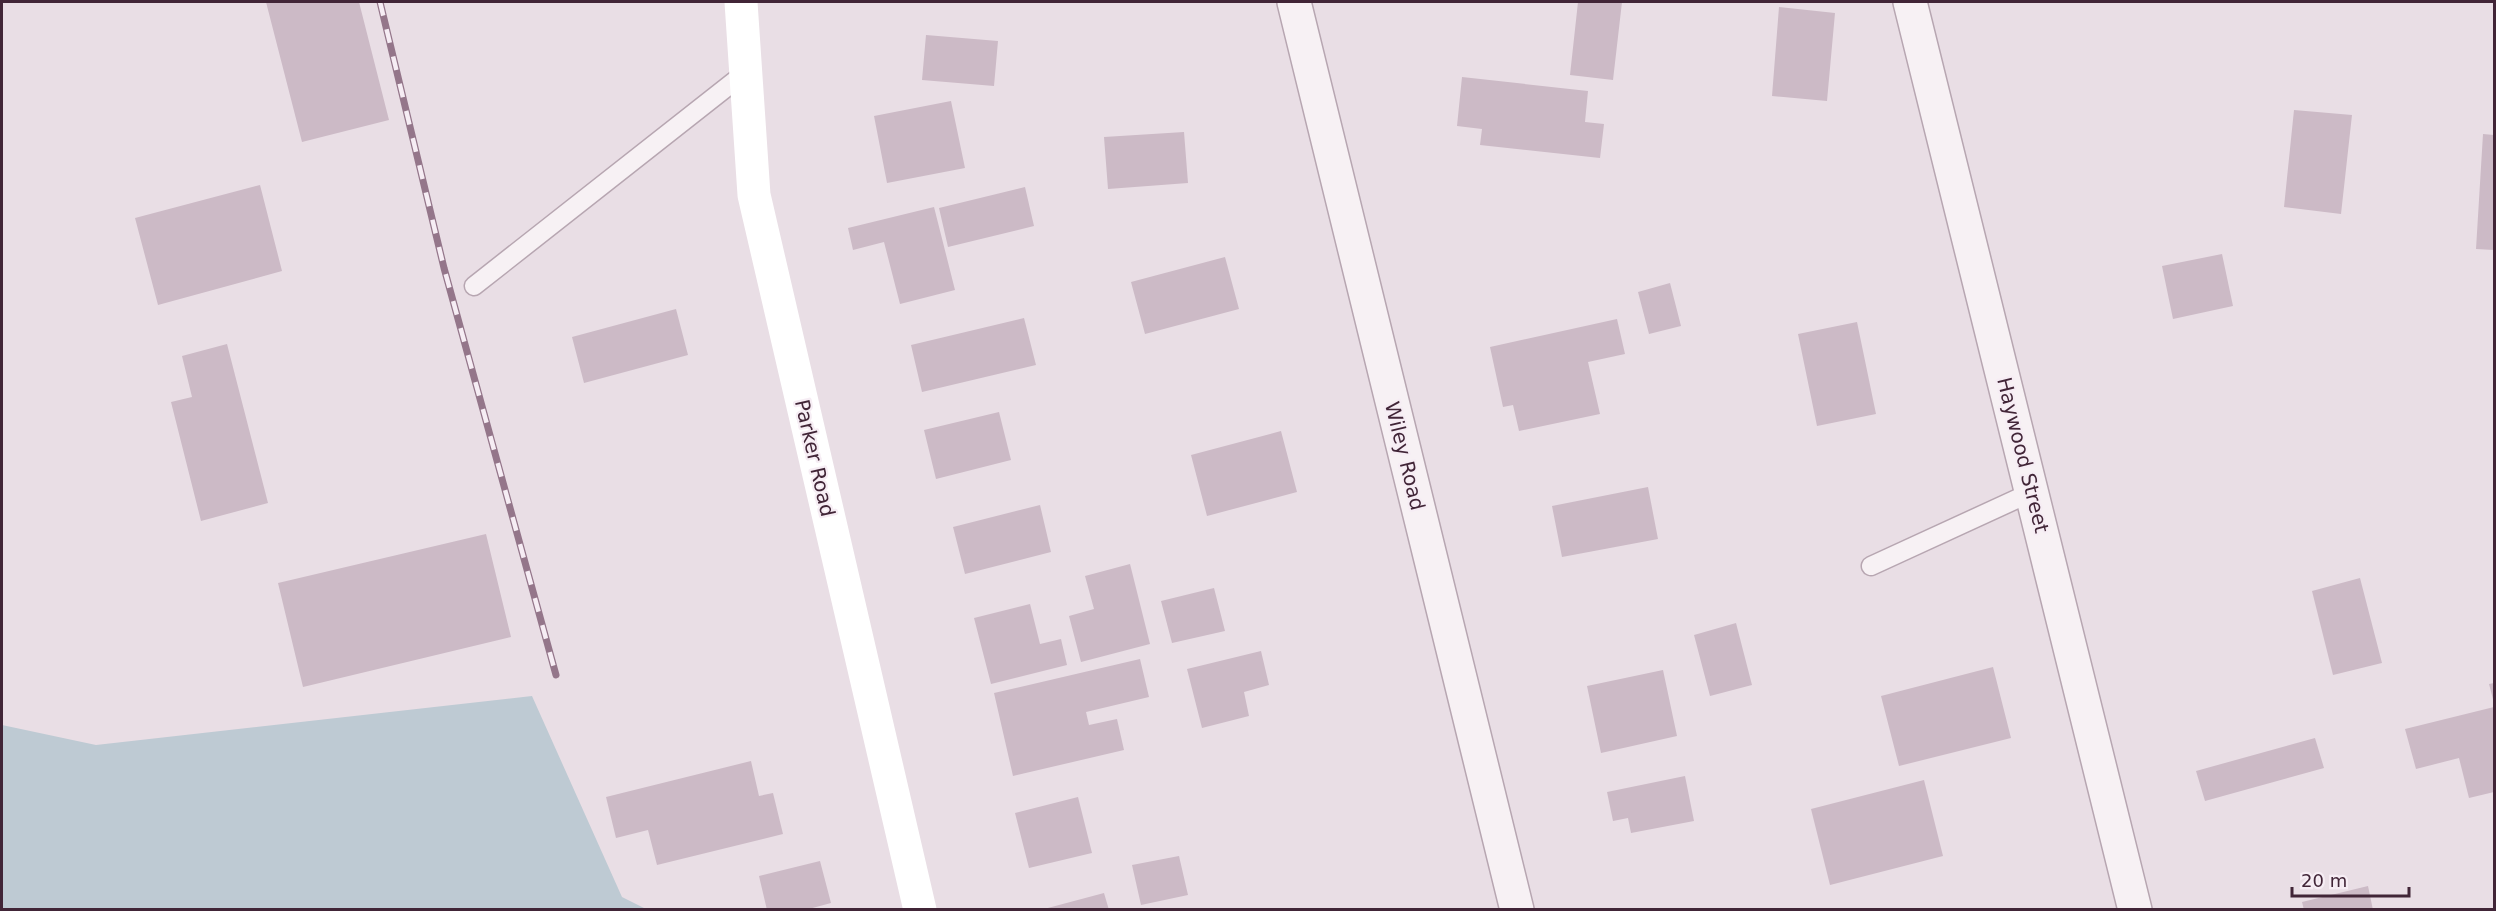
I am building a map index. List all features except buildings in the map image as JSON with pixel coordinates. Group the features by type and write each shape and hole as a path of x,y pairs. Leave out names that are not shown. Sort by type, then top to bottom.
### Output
{"main road":[{"name":"Parker Road","path":"741,2 754,195 920,909"}],"street":[{"name":"Wiley Road","path":"1294,2 1517,909"},
{"name":"Haywood Street","path":"1910,2 2135,909"}],"lane":[{"path":"474,286 746,72"},
{"path":"1871,566 2032,492"}],"shaded area":[{"path":"532,696 622,897 646,909 2,909 2,725 96,745"}],"railway":[{"path":"380,2 444,268 556,675"}]}
